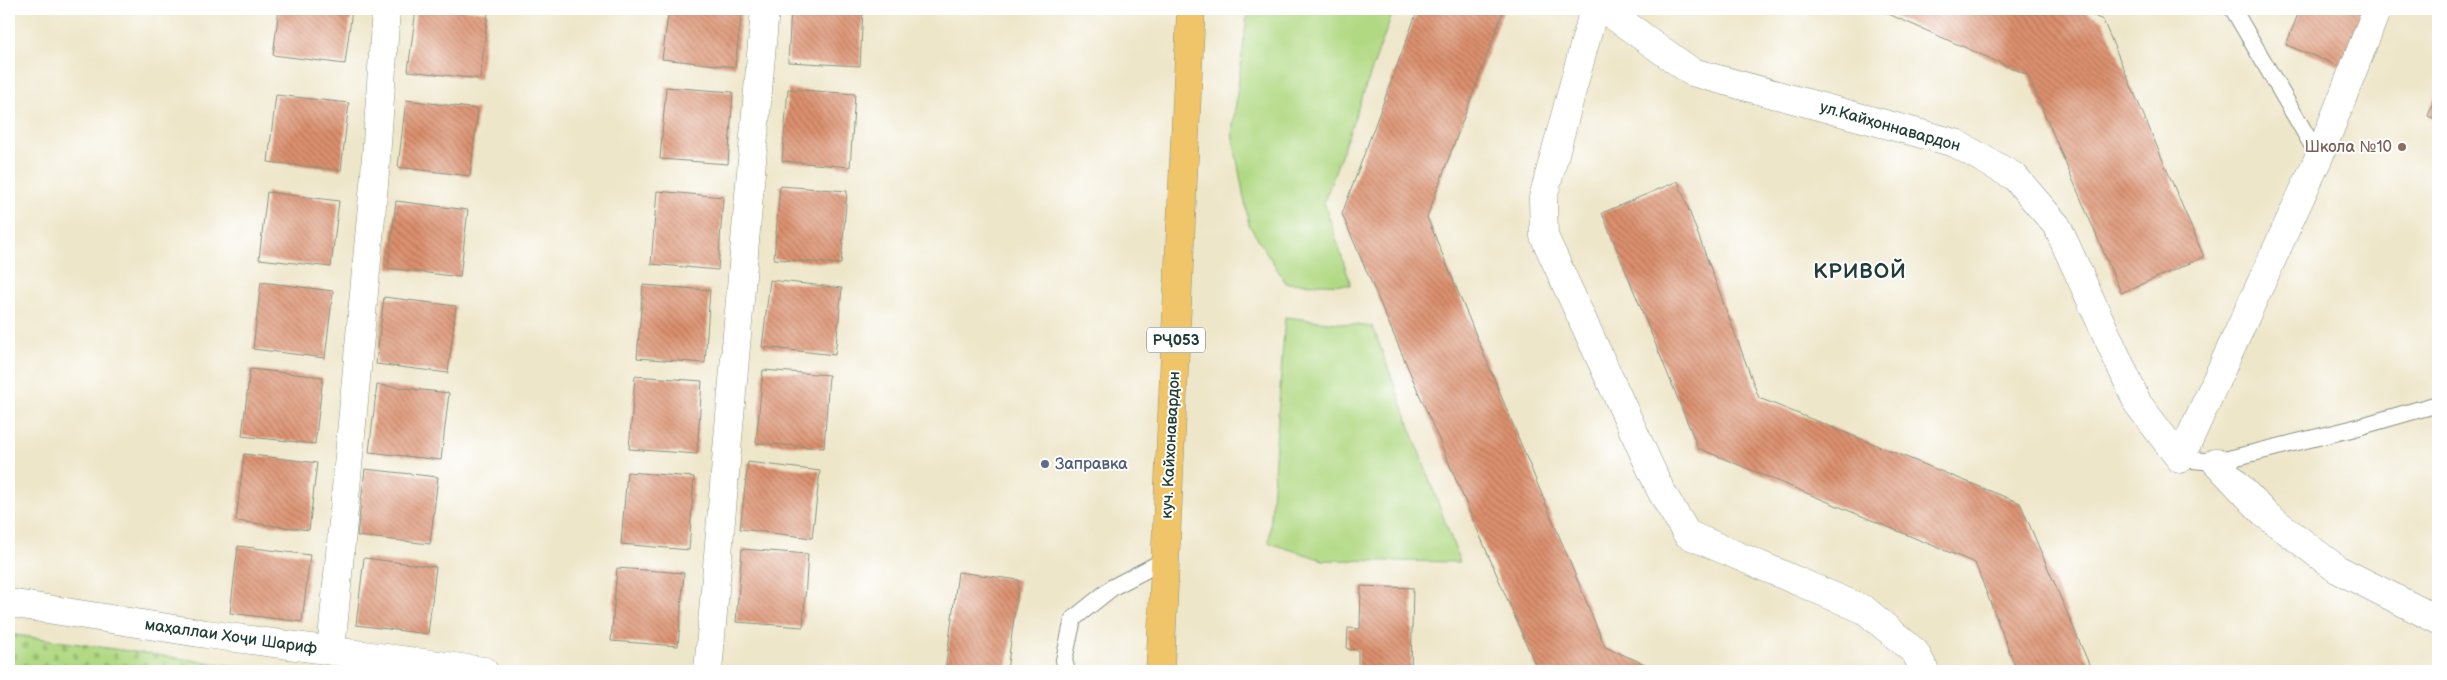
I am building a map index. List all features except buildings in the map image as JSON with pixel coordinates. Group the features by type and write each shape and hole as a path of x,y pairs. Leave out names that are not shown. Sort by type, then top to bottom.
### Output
{"main road":[{"name":"куч. Кайхонавардон","path":"1166,669 1166,560 1191,9"}],"street":[{"path":"332,651 375,173 386,9"},
{"path":"708,671 765,9"},
{"path":"1594,9 1543,198 1544,236 1661,491 1687,534 1865,610 1915,652 1925,671"},
{"name":"ул.Кайҳоннавардон","path":"1604,9 1692,72 1955,143 2015,177 2057,226 2138,404 2180,459"},
{"path":"2180,459 2319,157 2378,9"},
{"path":"2216,462 2265,514 2337,569 2438,620"},
{"name":"маҳаллаи Хоҷи Шариф","path":"9,603 206,634 484,671"}],"lane":[{"path":"2233,9 2319,157"},
{"path":"2180,459 2216,462 2351,429 2438,404"},
{"path":"1067,671 1064,660 1073,619 1113,587 1166,560"}],"green space":[{"path":"1248,9 1394,9 1324,202 1351,285 1286,283 1249,225 1232,133"},
{"path":"1285,317 1373,327 1460,562 1323,560 1269,543"},
{"path":"9,634 269,671 9,671"}],"place":[{"name":"Школа №10","path":"2402,147"},
{"name":"Заправка","path":"1045,464"}],"district":[{"name":"КРИВОЙ","path":"1860,271"}]}
